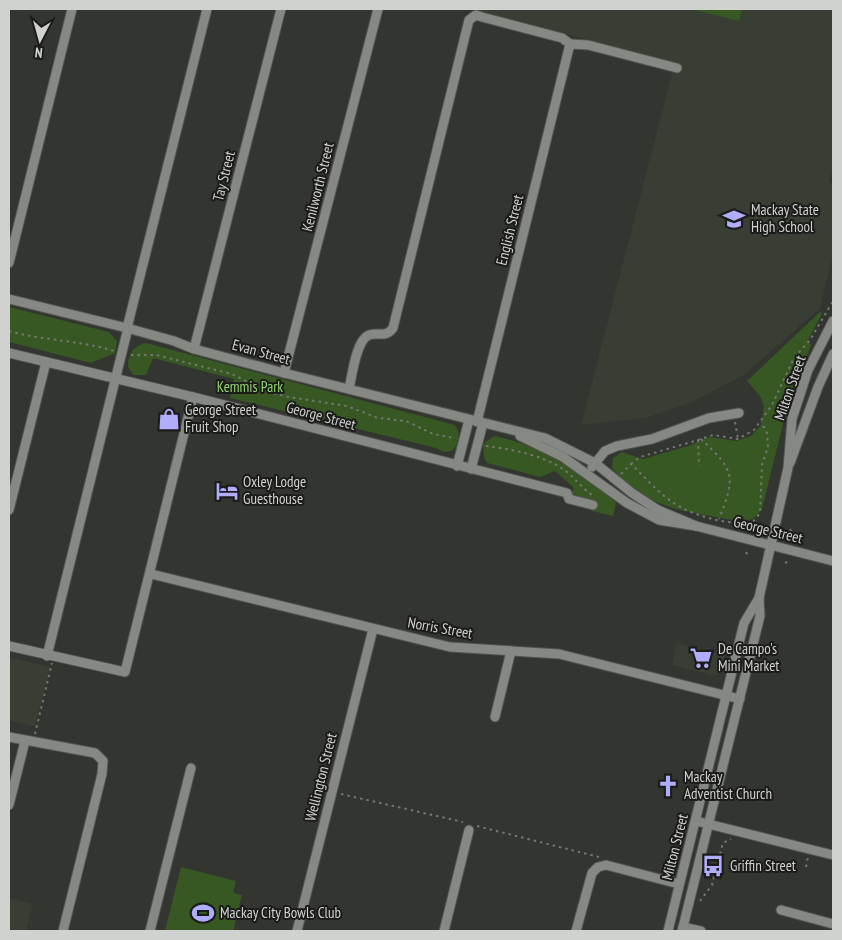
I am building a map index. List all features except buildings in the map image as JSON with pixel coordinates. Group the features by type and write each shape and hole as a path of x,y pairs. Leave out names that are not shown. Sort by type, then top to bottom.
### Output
{"street":[{"path":"9,263 72,9"},
{"path":"50,657 115,378 207,9"},
{"name":"Tay Street","path":"194,349 281,9"},
{"name":"Kenilworth Street","path":"284,373 378,9"},
{"path":"349,389 361,342 371,335 384,335 394,326 469,20 472,17 482,17 562,38 570,44 588,45 676,68"},
{"name":"English Street","path":"476,422 570,44"},
{"name":"Evan Street","path":"9,299 128,328 178,342 194,349 284,373 545,438 595,463"},
{"name":"Milton Street","path":"683,929 760,616 759,598 788,468 790,426 799,394 814,357 833,322"},
{"name":"George Street","path":"9,353 193,397 567,493 569,499 594,501"},
{"name":"Milton Street","path":"788,468 802,435 818,387 833,354"},
{"path":"9,510 10,497 46,362"},
{"path":"9,646 50,657 125,672 151,574 193,397"},
{"path":"587,473 605,451 617,446 652,439 704,420 737,413"},
{"path":"457,466 463,441 476,422"},
{"path":"471,469 478,444 476,422"},
{"name":"Evan Street","path":"508,430 557,453 587,473"},
{"name":"George Street","path":"595,463 658,510 696,526"},
{"name":"George Street","path":"587,473 617,496 650,516 668,522 696,526 833,561"},
{"name":"Norris Street","path":"151,574 450,647 559,654 740,699"},
{"name":"Milton Street","path":"668,931 744,623 759,598"},
{"name":"Wellington Street","path":"297,931 373,629"},
{"path":"495,717 511,651"},
{"path":"9,736 94,753 103,761 102,774 63,931"},
{"path":"9,805 29,741"},
{"path":"150,931 191,768"},
{"path":"696,821 833,854"},
{"path":"444,931 470,830"},
{"path":"576,931 594,870 606,865 679,884"},
{"path":"781,910 833,924"},
{"path":"683,929 701,931"}],"path":[{"path":"616,480 640,457 716,434 738,439 751,434 772,405 794,358 810,340 833,301"},
{"path":"9,331 56,341 89,343 138,356 156,355 232,374 268,392 347,406 378,418 406,421 434,434 463,441"},
{"path":"737,413 738,439"},
{"path":"631,464 675,504 719,519 737,523 752,523 756,521 760,513 761,468 768,442 760,422"},
{"path":"699,440 722,459 729,471 730,488 719,519"},
{"path":"699,440 699,466"},
{"path":"478,444 537,457 550,462 563,469 594,501"},
{"path":"790,529 794,536"},
{"path":"746,552 748,556"},
{"path":"785,563 790,561"},
{"path":"29,741 50,657"},
{"path":"331,792 601,857"},
{"path":"695,903 699,904 712,885 724,843"},
{"path":"806,867 808,857"}],"shaded area":[{"name":"Mackay State High School","path":"469,9 833,9 833,166 829,182 833,184 833,254 820,308 744,375 690,403 646,418 581,425 675,62"},
{"path":"677,643 726,655 722,672 715,676 672,665"},
{"path":"9,657 50,667 35,727 9,720"},
{"path":"9,898 33,904 26,931 9,931"}],"green space":[{"path":"691,9 742,9 739,21"},
{"path":"9,307 109,332 117,341 115,353 91,363 9,342"},
{"path":"820,312 822,314 808,340 811,345 787,408 762,509 753,519 727,519 670,507 633,489 612,468 613,458 622,452 643,459 688,446 710,437 736,441 751,436 761,425 764,406 760,396 747,381"},
{"name":"Kemmis Park","path":"146,343 455,425 459,435 458,442 452,451 444,452 436,448 230,398 234,379 153,358 146,375 133,375 128,367 130,354 135,348"},
{"path":"494,436 511,440 544,453 574,471 616,503 613,516 592,511 594,501 572,495 573,487 555,471 540,477 487,463 484,458 483,444"},
{"name":"Mackay City Bowls Club","path":"181,867 236,881 233,893 242,895 233,931 165,931"}],"place":[{"name":"Mackay State High School","path":"734,219"},
{"name":"George Street Fruit Shop","path":"169,419"},
{"name":"Oxley Lodge Guesthouse","path":"227,491"},
{"name":"De Campo's Mini Market","path":"701,658"},
{"name":"Mackay Adventist Church","path":"668,786"},
{"name":"Griffin Street","path":"713,866"},
{"name":"Mackay City Bowls Club","path":"203,913"}]}
